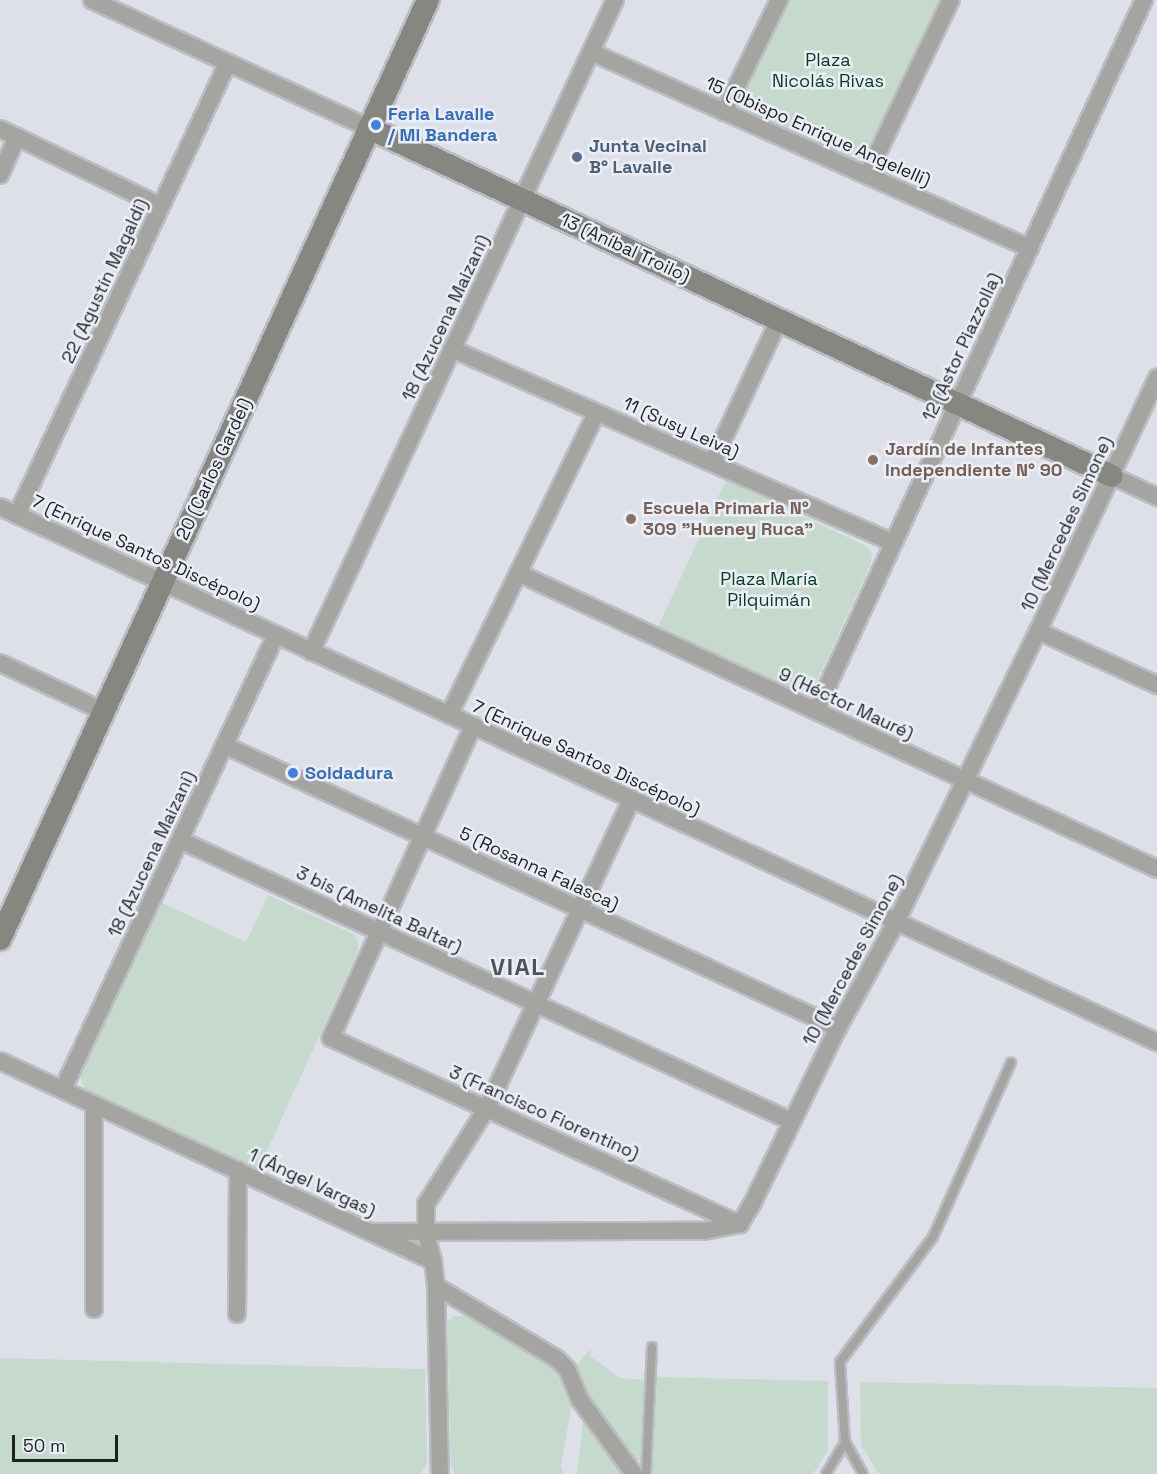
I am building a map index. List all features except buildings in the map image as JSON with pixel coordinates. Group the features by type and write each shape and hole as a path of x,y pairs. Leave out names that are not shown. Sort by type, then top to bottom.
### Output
{"street":[{"name":"13 (Aníbal Troilo)","path":"92,0 1157,497"},
{"name":"20 (Carlos Gardel)","path":"0,939 428,0"},
{"name":"18 (Azucena Maizani)","path":"311,652 615,0"},
{"path":"724,112 779,0"},
{"path":"867,175 951,0"},
{"name":"12 (Astor Piazzolla)","path":"816,711 1144,0"},
{"name":"15 (Obispo Enrique Angelelli)","path":"591,52 1030,248"},
{"name":"22 (Agustín Magaldi)","path":"17,515 228,63"},
{"path":"0,129 161,206"},
{"path":"0,175 17,137"},
{"path":"712,463 778,320"},
{"name":"11 (Susy Leiva)","path":"452,349 893,543"},
{"name":"10 (Mercedes Simone)","path":"740,1224 838,1028 896,922 1038,632 1157,378"},
{"path":"449,715 596,412"},
{"name":"7 (Enrique Santos Discépolo)","path":"0,507 1157,1042"},
{"name":"9 (Héctor Mauré)","path":"518,573 1157,869"},
{"path":"1038,632 1157,685"},
{"name":"18 (Azucena Maizani)","path":"63,1089 276,635"},
{"path":"0,663 103,711"},
{"path":"380,932 473,726"},
{"name":"5 (Rosanna Falasca)","path":"224,745 838,1028"},
{"path":"440,1474 436,1286 426,1232 426,1204 487,1108 631,800"},
{"name":"3 bis (Amelita Baltar)","path":"180,840 791,1121"},
{"name":"3 (Francisco Fiorentino)","path":"380,932 331,1038 740,1224"},
{"name":"1 (Ángel Vargas)","path":"0,1061 433,1261"},
{"path":"94,1104 94,1309"},
{"path":"237,1314 238,1170"},
{"path":"370,1232 704,1231 740,1224"},
{"path":"436,1286 557,1359 567,1369 580,1400 634,1474"}],"lane":[{"path":"863,1474 845,1442 840,1362 933,1237 1011,1063"},
{"path":"646,1474 652,1347"},
{"path":"826,1474 845,1442"}],"green space":[{"name":"Plaza Nicolás Rivas","path":"786,0 939,0 871,148 860,158 846,159 752,115 742,102 741,86"},
{"name":"Plaza María Pilquimán","path":"726,480 866,546 872,553 871,564 815,685 806,693 796,692 657,629"},
{"path":"268,895 353,934 358,940 358,950 258,1171 85,1090 80,1075 160,902 246,942"},
{"path":"453,1316 466,1316 552,1366 572,1403 561,1466 563,1474 455,1474 451,1465 447,1323"},
{"path":"590,1349 591,1357 620,1378 645,1380 641,1461 635,1460 587,1397 574,1369"},
{"path":"0,1358 425,1369 427,1463 421,1474 0,1474"},
{"path":"657,1377 828,1381 828,1450 813,1474 652,1474"},
{"path":"860,1382 1157,1388 1157,1474 879,1474 861,1445"},
{"path":"584,1413 624,1474 577,1474"}],"place":[{"name":"Feria Lavalle / Mi Bandera","path":"376,125"},
{"name":"Junta Vecinal B° Lavalle","path":"577,157"},
{"name":"Jardín de Infantes Independiente N° 90","path":"873,460"},
{"name":"Escuela Primaria N° 309 \"Hueney Ruca\"","path":"631,519"},
{"name":"Soldadura","path":"293,773"}],"district":[{"name":"VIAL","path":"518,967"}]}
